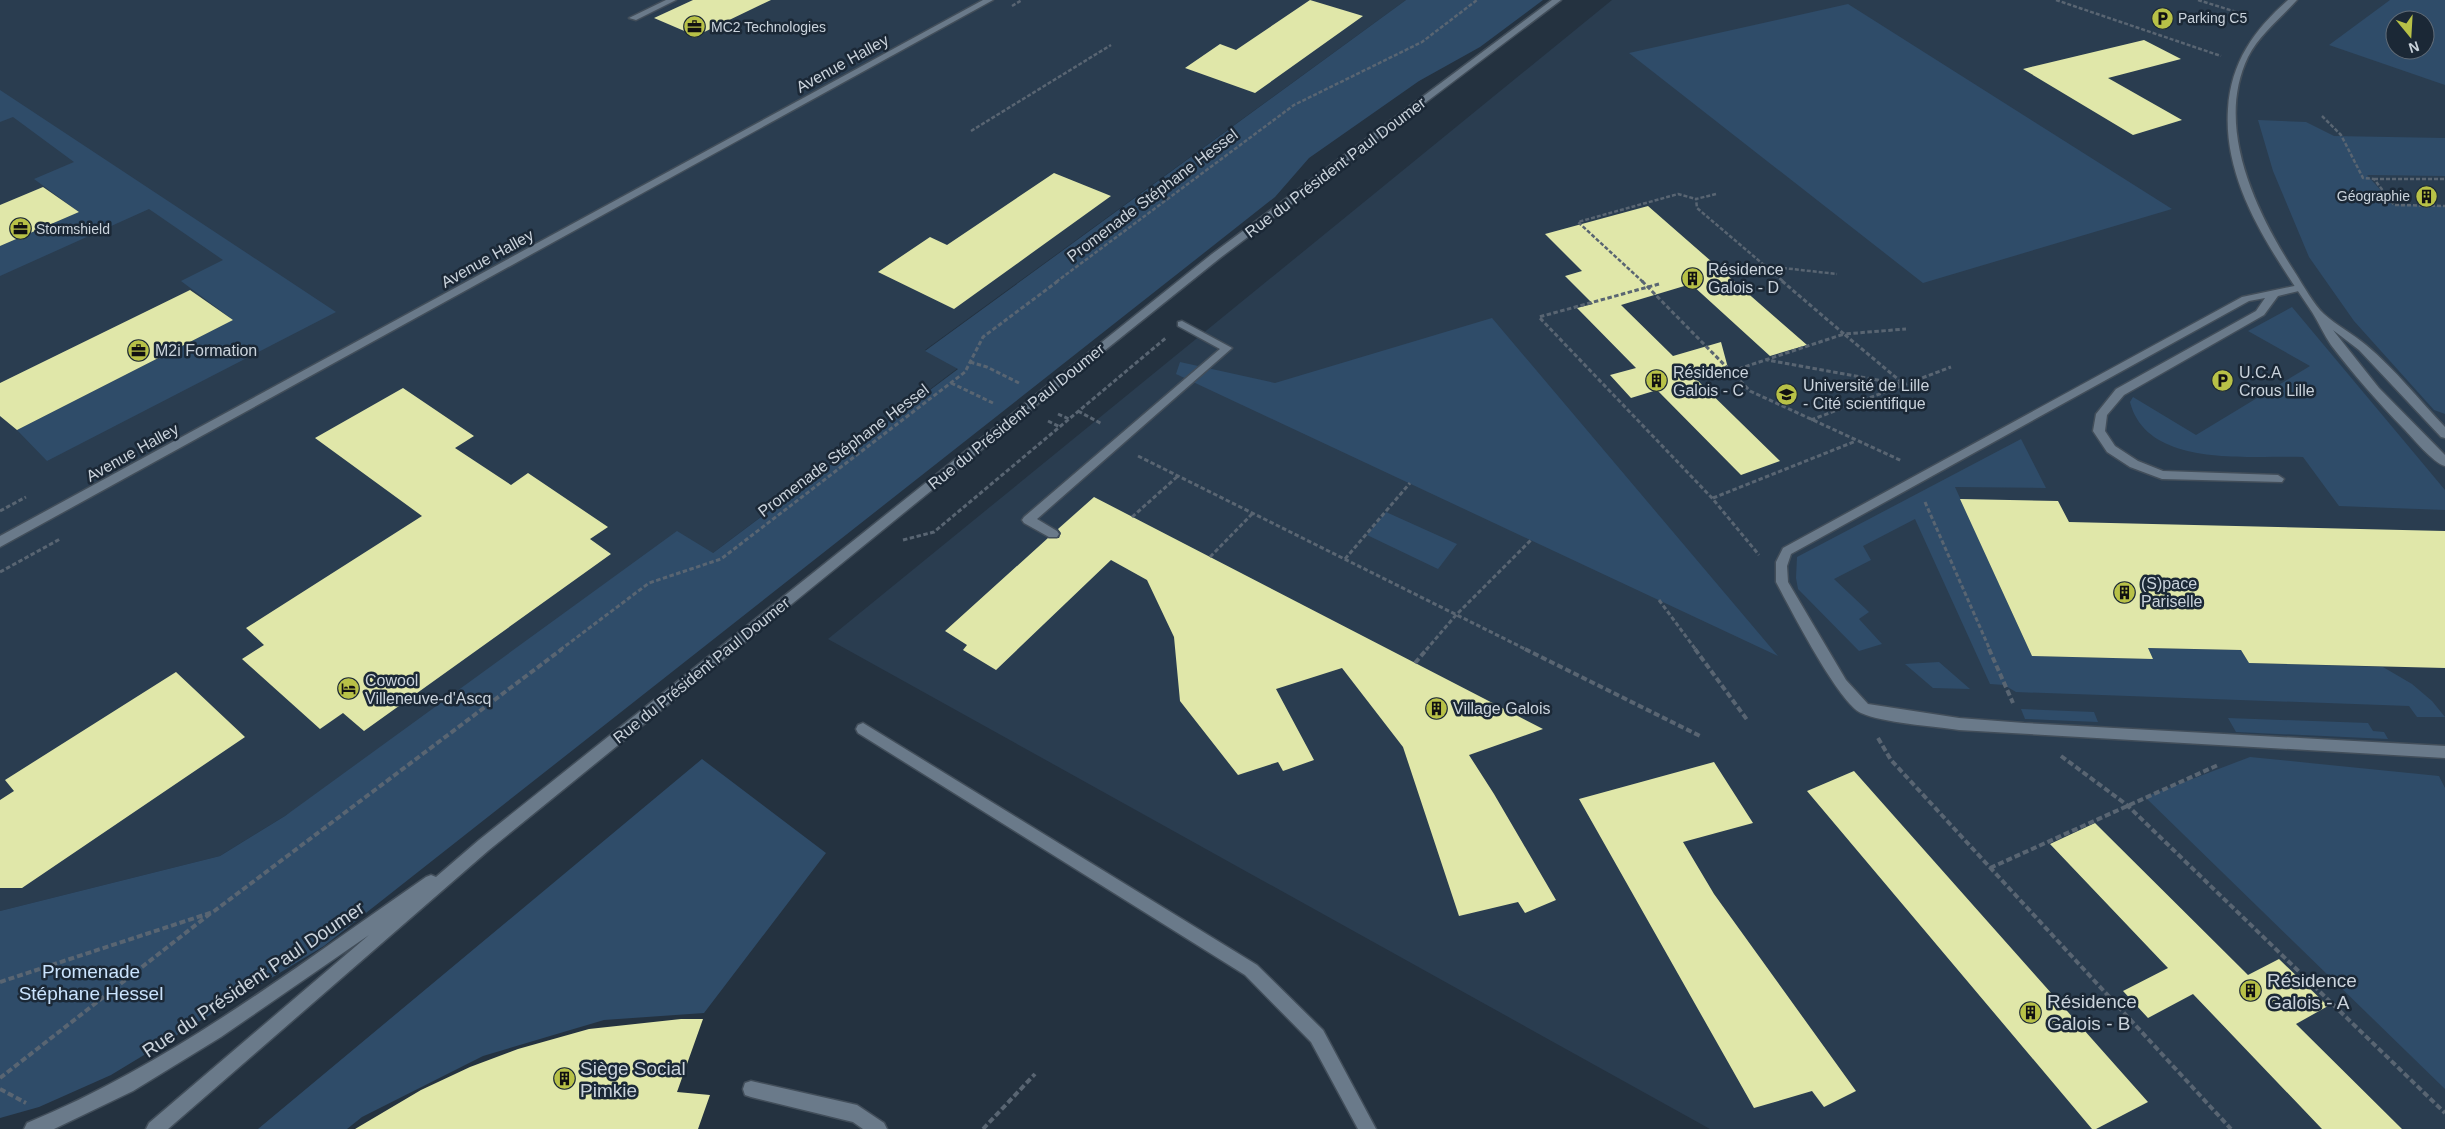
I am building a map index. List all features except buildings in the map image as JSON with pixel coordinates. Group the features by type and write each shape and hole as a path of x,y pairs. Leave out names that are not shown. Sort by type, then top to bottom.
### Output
{"street":[{"path":"633,18 672,0"},
{"name":"Avenue Halley","path":"0,542 989,0"},
{"name":"Rue du Président Paul Doumer","path":"155,1129 484,845 1162,298 1557,0"},
{"path":"2293,0 2270,22 2250,46 2236,81 2233,106 2234,132 2246,188 2268,237 2335,342 2360,373 2411,429 2445,462"},
{"path":"2299,288 2246,299 1787,551 1782,559 1780,569 1782,582 1841,684 1864,708 1883,713 1959,724 2024,729 2445,752"},
{"path":"2275,292 2260,313 2120,392 2102,414 2099,431 2111,449 2134,464 2162,475 2278,479"},
{"path":"2318,315 2364,348 2445,434"},
{"path":"1053,534 1028,520 1227,348 1182,324"},
{"path":"863,729 1251,970 1317,1036 1367,1129"},
{"name":"Rue du Président Paul Doumer","path":"34,1129 93,1103 152,1071 218,1030 484,845"},
{"path":"750,1089 857,1114 878,1129"}],"path":[{"name":"Promenade Stéphane Hessel","path":"0,1078 213,912 649,583 721,559 966,372 983,336 1294,105 1422,42 1477,0"},
{"path":"2056,0 2228,58"},
{"path":"2198,0 2255,17"},
{"path":"971,131 1111,45"},
{"path":"2322,116 2341,135 2363,178 2445,179"},
{"path":"2374,179 2394,205 2445,206"},
{"path":"1716,194 1696,199 1678,194 1578,222 1648,286 1750,391 1927,473 1921,492 2024,729 2127,805 2445,1113"},
{"path":"1696,199 1696,208 1905,385"},
{"path":"1764,266 1837,274"},
{"path":"1659,284 1539,317 1712,498 1782,582"},
{"path":"1732,371 1844,334 1906,330"},
{"path":"1767,360 1905,385"},
{"path":"1810,420 1951,366"},
{"path":"1712,498 1856,441"},
{"path":"1115,445 1702,737"},
{"path":"1132,517 1178,476"},
{"path":"1345,559 1410,484"},
{"path":"1210,557 1253,513"},
{"path":"1415,663 1456,615 1530,540"},
{"path":"1659,600 1748,721"},
{"path":"1883,713 1872,729 1892,760 2231,1129"},
{"path":"1990,868 2222,764"},
{"name":"Promenade Stéphane Hessel","path":"0,982 213,912"},
{"path":"983,1129 1035,1074"}],"shaded area":[{"path":"0,0 1406,0 925,350 958,368 713,553 220,856 0,911"},
{"name":"Université de Lille ‐ Cité scientifique","path":"1612,0 2445,0 2445,1129 1710,1129 828,639"}],"green space":[{"name":"Promenade Stéphane Hessel","path":"1406,0 1543,0 1480,47 1419,81 1309,158 1275,197 324,946 111,1075 39,1107 0,1118 0,911 220,856 285,816 677,531 713,553 958,369 925,351"},
{"path":"2390,0 2445,0 2445,85 2329,45"},
{"path":"1848,4 2172,209 1923,283 1629,53"},
{"path":"0,90 336,312 47,461 17,430 233,320 181,281 223,260 149,209 0,276 0,246 79,212 34,179 74,162 13,117 0,122"},
{"path":"2258,120 2306,122 2334,136 2445,138 2445,176 2367,175 2394,205 2445,206 2445,414 2434,410 2354,321 2309,257 2273,171"},
{"path":"2292,307 2445,490 2445,510 2339,506 2303,457 2203,454 2178,448 2157,439 2140,424 2130,402 2133,397 2196,435 2310,366 2248,331"},
{"path":"1492,318 1778,656 1176,374 1180,362 1275,383"},
{"path":"2021,439 2046,488 1955,487 2032,656 2153,659 2147,648 2241,650 2249,663 2383,667 2412,684 2432,701 2445,717 2417,717 2409,706 2016,692 2004,685 1990,684 1915,519 1863,546 1871,560 1834,579 1869,612 1859,619 1882,644 1859,651 1798,589 1796,578 1797,557"},
{"path":"1386,512 1457,544 1438,569 1367,535"},
{"path":"1939,662 1970,689 1933,688 1905,664"},
{"path":"2021,709 2094,712 2098,722 2025,719"},
{"path":"2228,718 2368,723 2373,731 2384,732 2388,739 2236,732"},
{"path":"2250,757 2439,776 2445,788 2445,1089 2145,797"},
{"path":"702,759 826,853 704,1013 604,1020 483,1056 362,1117 347,1129 258,1129"}],"place":[{"name":"Parking C5","path":"2162,18"},
{"name":"MC2 Technologies","path":"695,27"},
{"name":"Géographie","path":"2426,196"},
{"name":"Stormshield","path":"20,229"},
{"name":"Résidence Galois - D","path":"1692,278"},
{"name":"M2i Formation","path":"139,350"},
{"name":"Résidence Galois - C","path":"1657,381"},
{"name":"U.C.A Crous Lille","path":"2223,381"},
{"name":"Université de Lille ‐ Cité scientifique","path":"1787,394"},
{"name":"(S)pace Pariselle","path":"2125,592"},
{"name":"Cowool Villeneuve-d'Ascq","path":"349,689"},
{"name":"Village Galois","path":"1437,708"},
{"name":"Résidence Galois - A","path":"2251,991"},
{"name":"Résidence Galois - B","path":"2031,1012"},
{"name":"Siège Social Pimkie","path":"564,1079"}]}
